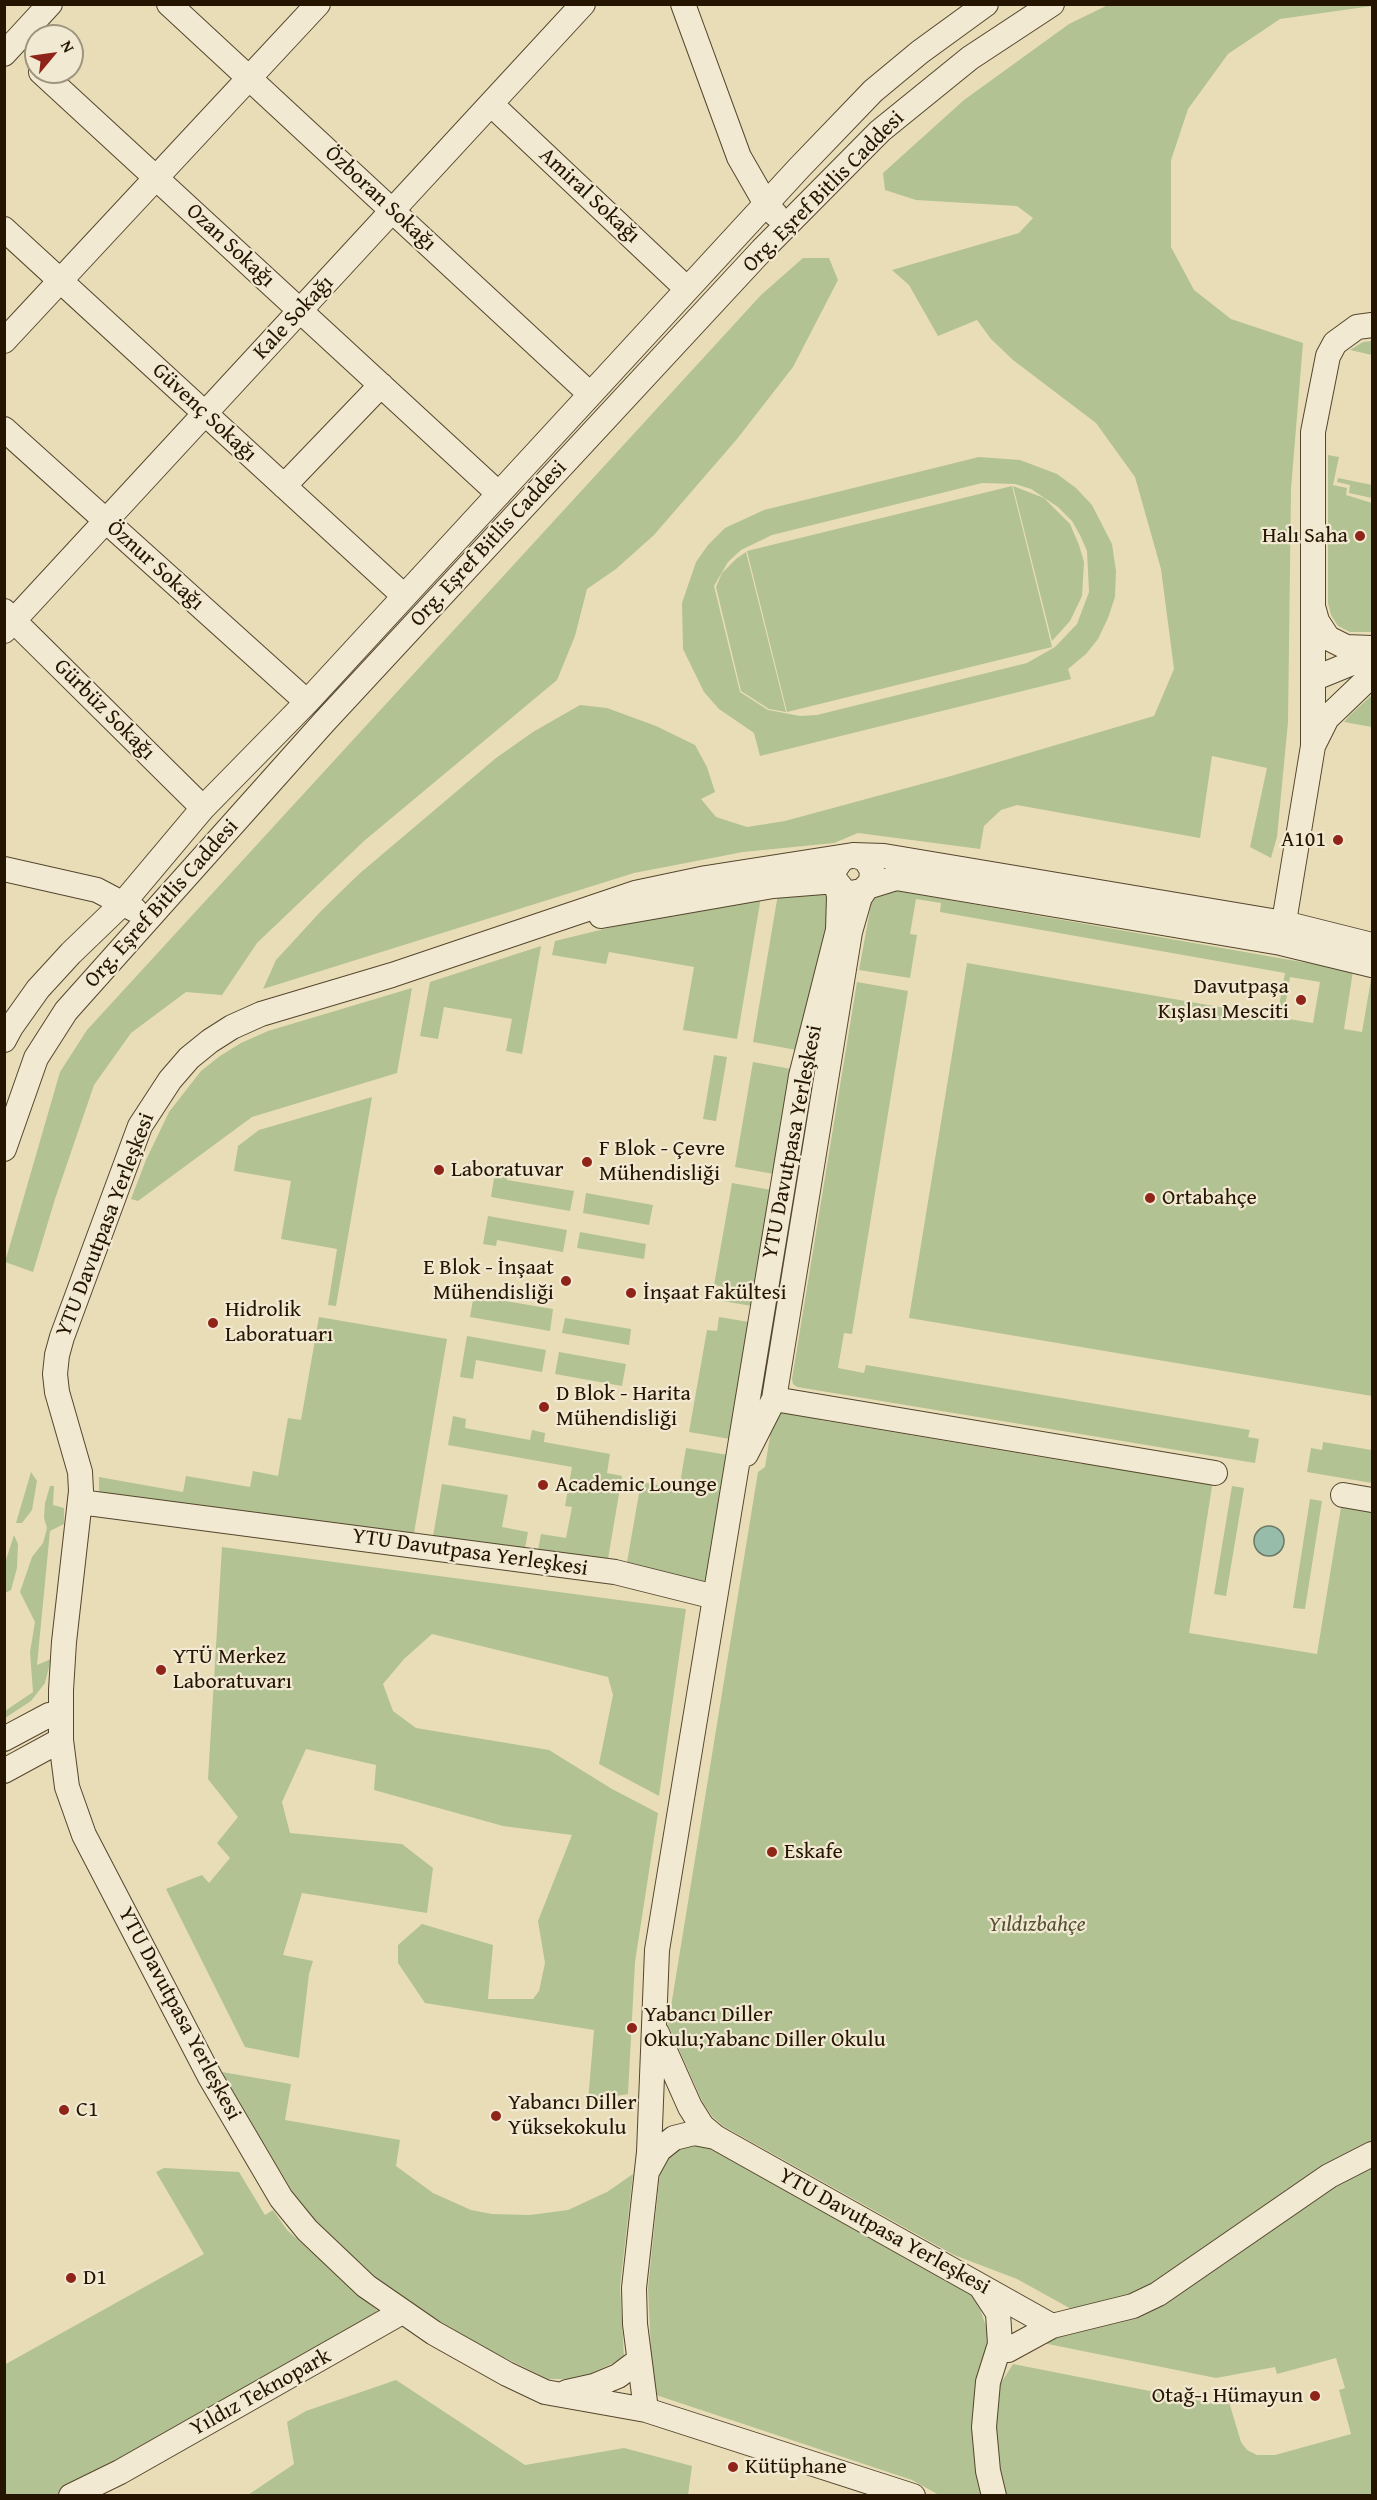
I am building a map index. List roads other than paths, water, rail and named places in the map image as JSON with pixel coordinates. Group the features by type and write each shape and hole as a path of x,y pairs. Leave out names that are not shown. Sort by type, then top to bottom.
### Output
{"street":[{"path":"24,58 7,46 50,4"},
{"name":"Özboran Sokağı","path":"169,4 590,394"},
{"path":"4,341 318,4"},
{"name":"Kale Sokağı","path":"8,621 206,414 583,4"},
{"path":"683,4 739,157 766,204 786,226"},
{"name":"Org. Eşref Bitlis Caddesi","path":"4,1149 36,1058 66,1011 324,722 786,226 880,130 970,58 1052,4"},
{"name":"Org. Eşref Bitlis Caddesi","path":"4,1040 38,989 71,952 124,902 202,808 307,702 766,204 873,91 920,52 982,6"},
{"name":"Ozan Sokağı","path":"54,84 499,494"},
{"name":"Amiral Sokağı","path":"491,104 687,289"},
{"name":"Güvenç Sokağı","path":"4,229 404,597"},
{"path":"1282,933 1313,746 1313,432 1328,356 1335,343 1358,327 1372,325"},
{"path":"284,486 381,385"},
{"name":"Öznur Sokağı","path":"4,429 307,702"},
{"path":"1312,605 1317,621 1328,638 1346,647 1372,648"},
{"name":"Gürbüz Sokağı","path":"8,621 202,808"},
{"path":"1313,679 1372,655"},
{"path":"1313,746 1327,718 1372,675"},
{"name":"YTU Davutpasa Yerleşkesi","path":"913,2496 646,2410 545,2392 469,2354 402,2312 366,2286 307,2230 281,2198 210,2077 84,1835 67,1787 61,1740 61,1714 64,1642 80,1502 80,1472 57,1392 55,1374 57,1355 129,1153 154,1102 189,1058 210,1041 232,1027 261,1014 392,975 635,893 853,855 884,856 1282,933 1372,965"},
{"name":"YTU Davutpasa Yerleşkesi","path":"646,2410 638,2361 634,2288 647,2170 657,1950 735,1474 801,1076 838,930 839,896 834,875 837,864 847,856 859,856 869,864 872,876 860,897 850,932 774,1400 735,1474"},
{"path":"4,869 97,890 124,902 150,919"},
{"name":"YTU Davutpasa Yerleşkesi","path":"836,881 844,891 850,893 862,891 867,887 896,878 1372,945"},
{"name":"YTU Davutpasa Yerleşkesi","path":"551,923 639,911 773,886 836,881"},
{"path":"774,1400 1215,1473"},
{"path":"1343,1495 1372,1500"},
{"name":"YTU Davutpasa Yerleşkesi","path":"80,1502 615,1572 715,1597"},
{"path":"4,1738 49,1715 61,1714"},
{"path":"4,1771 61,1740"},
{"name":"YTU Davutpasa Yerleşkesi","path":"654,2028 690,2107 702,2126 715,2137 1052,2326"},
{"name":"YTU Davutpasa Yerleşkesi","path":"647,2170 659,2150 674,2138 694,2133 715,2137"},
{"path":"1008,2350 1052,2326 1133,2306 1158,2294 1329,2176 1372,2154"},
{"path":"980,2285 998,2313 1000,2344 988,2382 984,2427 988,2470 994,2496"},
{"name":"Yıldız Teknopark","path":"71,2496 120,2472 402,2312"},
{"name":"YTU Davutpasa Yerleşkesi","path":"545,2392 570,2392 594,2386 618,2376 638,2361"},
{"name":"Yıldız Teknopark","path":"100,2496 120,2472"}],"place":[{"name":"Halı Saha","path":"1360,536"},
{"name":"A101","path":"1338,840"},
{"name":"Davutpaşa Kışlası Mesciti","path":"1301,1000"},
{"name":"F Blok - Çevre Mühendisliği","path":"587,1162"},
{"name":"Laboratuvar","path":"439,1170"},
{"name":"Ortabahçe","path":"1150,1198"},
{"name":"E Blok - İnşaat Mühendisliği","path":"566,1281"},
{"name":"İnşaat Fakültesi","path":"631,1293"},
{"name":"Hidrolik Laboratuarı","path":"213,1323"},
{"name":"D Blok - Harita Mühendisliği","path":"544,1407"},
{"name":"Academic Lounge","path":"543,1485"},
{"name":"YTÜ Merkez Laboratuvarı","path":"161,1670"},
{"name":"Eskafe","path":"772,1852"},
{"name":"Yabancı Diller Okulu;Yabanc Diller Okulu","path":"632,2028"},
{"name":"C1","path":"64,2110"},
{"name":"Yabancı Diller Yüksekokulu","path":"496,2116"},
{"name":"D1","path":"71,2278"},
{"name":"Otağ-ı Hümayun","path":"1315,2396"},
{"name":"Kütüphane","path":"733,2467"}],"park label":[{"name":"Yıldızbahçe","path":"1037,1925"}]}
